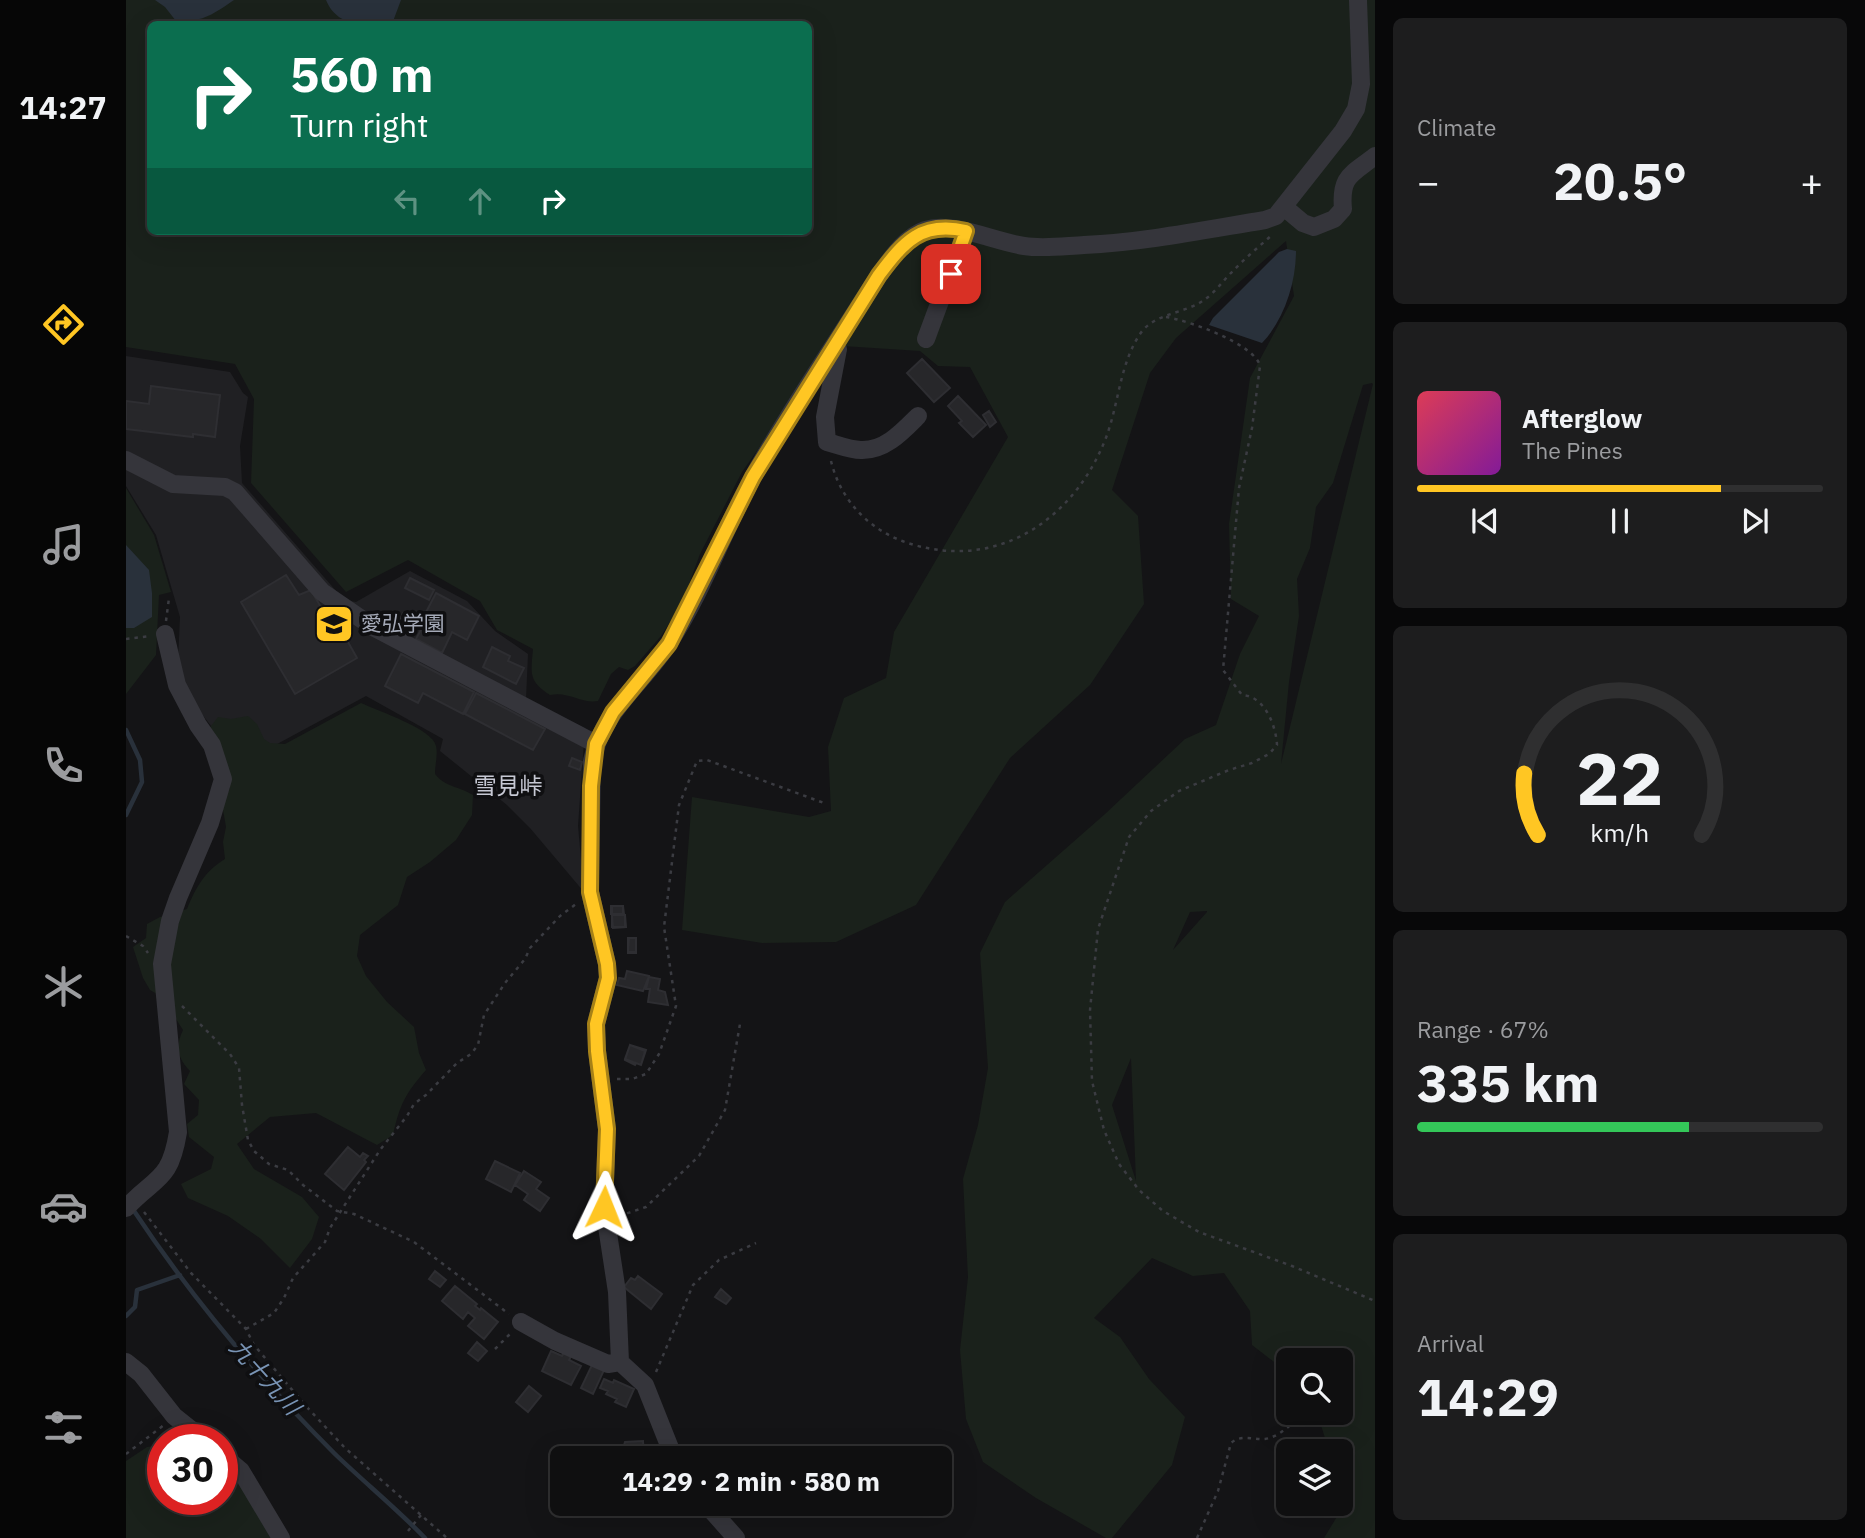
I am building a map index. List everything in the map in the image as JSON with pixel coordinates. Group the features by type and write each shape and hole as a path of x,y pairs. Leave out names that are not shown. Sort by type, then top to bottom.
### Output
{"street":[{"path":"669,1446 645,1385 620,1362 617,1292 604,1207 607,1129 596,1024 608,978 591,897 590,810 592,761 596,744 613,712 669,644 753,477 879,275 901,247 924,230 957,229 1003,243 1037,248 1117,244 1265,220 1289,211 1356,109 1361,84 1358,0"},
{"path":"1289,211 1303,223 1314,227 1334,219 1343,209 1341,189 1351,175 1375,156"},
{"path":"926,339 966,231"},
{"path":"841,335 825,417 827,442 861,450 880,447 900,434 918,416"},
{"path":"126,460 173,484 225,487 235,492 322,592 362,620 596,744"},
{"path":"133,1201 162,1178 174,1157 178,1132 162,964 174,909 210,823 223,779 212,745 177,685 165,634"},
{"path":"521,1322 555,1341 608,1364 620,1362"},
{"path":"126,1362 141,1374 174,1416 184,1424"},
{"path":"238,1468 281,1538"},
{"path":"717,1516 736,1538"}],"path":[{"path":"827,442 836,479 858,513 882,533 914,545 966,553 1000,543 1049,520 1083,483 1104,444 1127,362 1140,334 1151,321 1205,300 1289,211"},
{"path":"1166,317 1178,319 1238,343 1259,360 1252,428 1239,488 1223,670 1242,695 1249,695 1264,708 1276,730 1277,745 1269,754 1252,763 1179,791 1151,811 1129,837 1098,929 1090,1010 1094,1091 1104,1130 1119,1164 1139,1190 1163,1211 1199,1232 1292,1266 1375,1301"},
{"path":"126,639 165,634 169,598"},
{"path":"601,1080 632,1079 646,1074 659,1054 676,1006 664,927 679,805 697,761 707,760 824,803"},
{"path":"246,1329 274,1313 293,1278 325,1242 330,1228 380,1150 414,1104 478,1045 484,1015 525,959 530,948 560,916 577,903 591,897"},
{"path":"126,936 143,946 164,981 230,1054 239,1068 248,1140 254,1151 269,1164 288,1170 337,1211 354,1214 414,1242 521,1322 495,1349"},
{"path":"606,1219 646,1207 699,1156 725,1110 740,1024"},
{"path":"133,1201 213,1297 246,1329 254,1345 273,1370 345,1448 447,1538"},
{"path":"645,1385 657,1371 693,1284 719,1260 756,1243"},
{"path":"239,1359 254,1345"},
{"path":"126,1454 174,1416"},
{"path":"1197,1538 1218,1491 1231,1443 1241,1438 1265,1439 1276,1436 1290,1425"},
{"path":"408,1531 421,1515"}],"shaded area":[{"path":"126,0 1375,0 1375,1538 1324,1538 1337,1516 1353,1516 1353,1439 1325,1439 1321,1425 1353,1425 1353,1348 1276,1348 1276,1363 1252,1345 1250,1311 1224,1273 1193,1276 1152,1258 1094,1318 1120,1337 1149,1379 1185,1417 1172,1465 1112,1538 1106,1538 1036,1498 983,1462 966,1419 960,1350 968,1277 963,1179 978,1125 988,1068 980,953 1005,902 1185,739 1216,725 1240,654 1259,616 1231,599 1229,524 1250,378 1294,296 1286,241 1176,338 1150,373 1112,490 1138,516 1144,604 1090,685 1010,758 916,905 836,942 762,943 682,930 692,797 809,817 831,811 828,747 844,698 886,678 894,632 1008,437 970,367 938,366 920,351 827,345 742,472 700,554 682,603 661,636 635,666 628,670 619,667 611,674 598,701 550,695 543,690 532,676 533,649 497,630 480,601 408,560 346,592 251,483 254,399 235,364 126,347","holes":["1373,384 1281,764 1299,616 1297,579 1310,548 1316,507 1333,483 1363,385","1190,912 1207,912 1173,950","1131,1058 1136,1181 1112,1105"]},
{"path":"155,0 234,0 207,16 176,21 165,7"},
{"path":"326,0 401,0 393,21 346,21 331,9"},
{"path":"1287,249 1296,251 1291,288 1277,323 1262,343 1209,325 1279,252"},
{"name":"愛弘学園","path":"126,356 230,372 248,397 240,446 242,483 344,600 356,602 410,571 467,601 495,631 528,654 526,699 585,728 578,826 584,892 507,805 440,751 443,739 366,696 244,762 222,740 177,682 180,617 156,535 126,486"},
{"path":"126,488 154,535 171,592 159,595 156,655 126,694"},
{"path":"126,545 149,570 152,593 152,617 134,628 126,628"},
{"path":"361,703 415,727 433,740 437,749 435,774 447,784 473,795 472,815 456,840 407,877 398,905 360,935 357,956 366,976 387,1002 414,1027 419,1053 426,1070 404,1100 393,1135 377,1145 316,1113 270,1117 237,1144 254,1169 302,1197 319,1217 312,1239 290,1268 261,1239 228,1216 188,1198 181,1184 211,1169 214,1157 189,1137 187,1124 198,1115 199,1100 184,1084 190,1071 179,1052 183,1030 162,997 150,990 133,947 146,938 147,924 187,909 202,880 225,859 223,842 226,827 222,804 230,788 227,766 208,730 218,717 231,719 248,716 257,724 264,739 270,743 285,744"},
{"path":"147,1447 147,1515 238,1515 238,1477 275,1538 126,1538 126,1461"}],"building":[{"path":"922,359 950,388 934,402 907,373"},
{"path":"151,386 220,395 215,437 126,429 126,401 149,404"},
{"path":"958,396 986,425 973,437 959,423 962,421 948,406"},
{"path":"989,411 996,422 990,427 983,415"},
{"path":"286,575 299,595 311,590 322,609 328,607 357,658 295,694 241,602"},
{"path":"410,578 434,590 429,600 405,588"},
{"path":"436,593 479,616 467,640 452,632 442,653 416,639"},
{"path":"403,613 411,617 406,627 398,623"},
{"path":"492,647 510,656 508,661 524,668 516,684 483,667"},
{"path":"401,654 474,692 463,714 423,693 418,703 385,686"},
{"path":"476,693 545,729 533,750 465,714"},
{"path":"572,758 582,762 580,770 569,766"},
{"path":"611,906 623,906 624,914 611,914"},
{"path":"612,906 623,906 623,914 612,914"},
{"path":"612,915 625,915 625,927 612,927"},
{"path":"612,915 625,915 626,927 613,928"},
{"path":"628,938 636,938 636,953 628,953"},
{"path":"629,938 636,938 636,952 628,952"},
{"path":"627,971 649,976 643,991 617,985 619,978 625,979"},
{"path":"649,977 660,979 658,990 665,992 668,1005 648,1002 650,989 646,989"},
{"path":"630,1045 645,1051 641,1065 625,1059"},
{"path":"630,1045 646,1050 641,1065 625,1060"},
{"path":"348,1147 360,1157 363,1153 368,1156 344,1190 325,1174"},
{"path":"495,1161 520,1173 511,1192 486,1179"},
{"path":"524,1171 541,1182 536,1189 549,1198 540,1211 524,1200 528,1194 515,1185"},
{"path":"435,1271 446,1280 440,1287 429,1279"},
{"path":"638,1276 662,1294 651,1309 624,1287 631,1278 635,1280"},
{"path":"455,1286 477,1304 475,1306 498,1322 484,1339 468,1326 475,1318 468,1312 463,1319 442,1301"},
{"path":"721,1289 731,1298 726,1304 715,1297"},
{"path":"477,1342 487,1351 478,1361 468,1353"},
{"path":"551,1351 562,1356 565,1351 572,1354 569,1360 581,1366 571,1385 542,1371"},
{"path":"592,1365 604,1370 593,1394 581,1388"},
{"path":"604,1379 613,1383 614,1380 634,1389 626,1407 615,1402 617,1399 600,1388"},
{"path":"529,1386 541,1396 528,1412 516,1402"},
{"path":"643,1441 643,1446 624,1446 625,1442"}],"waterway":[{"name":"九十九川","path":"126,730 140,760 142,782 126,815"},
{"name":"九十九川","path":"132,1208 202,1305 253,1367 335,1454 425,1538"},
{"path":"126,1316 135,1307 137,1290 180,1275"}],"place":[{"name":"愛弘学園","path":"334,624"}],"district":[{"name":"雪見峠","path":"508,786"}],"route":[{"path":"604,1207 607,1129 596,1024 608,978 590,892 590,810 592,761 596,744 613,712 669,644 753,477 879,275 901,247 924,230 966,231 951,274"}]}
